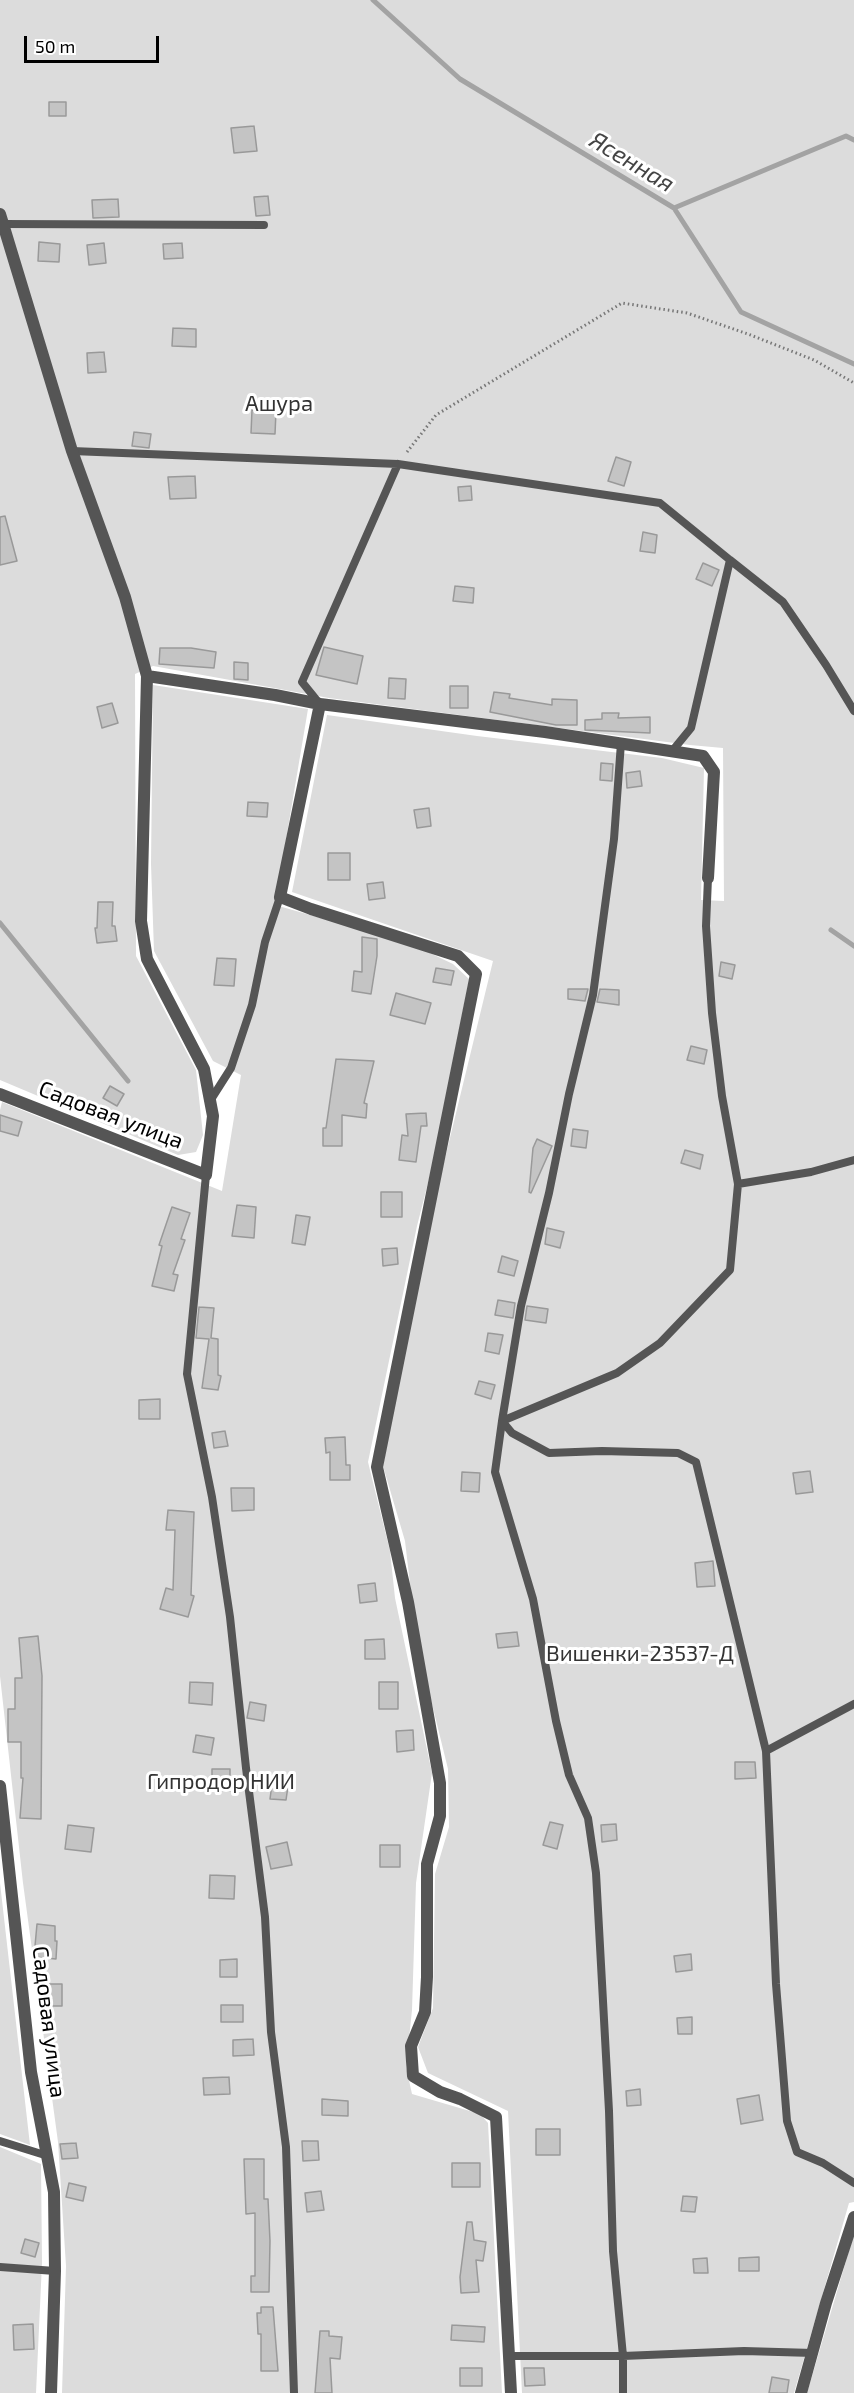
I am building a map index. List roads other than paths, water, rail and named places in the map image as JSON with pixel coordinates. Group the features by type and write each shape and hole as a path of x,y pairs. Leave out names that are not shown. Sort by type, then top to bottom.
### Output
{"street":[{"path":"2,219 72,451 125,597 147,676 141,921 147,959 204,1069 213,1116 206,1174"},
{"path":"147,676 320,704 673,750 703,756 714,772 708,878"},
{"path":"320,704 280,897 458,956 476,974 377,1467 406,1592 440,1783 440,1816 427,1864 425,2012 411,2046 413,2076 440,2092 496,2117 511,2393"},
{"name":"Садовая улица","path":"0,1094 206,1174"},
{"name":"Садовая улица","path":"0,1786 31,2072 54,2192 55,2271 51,2393"},
{"path":"801,2393 825,2303 854,2217"}],"lane":[{"path":"2,219 264,225"},
{"path":"72,451 398,464 660,503 783,602 854,711"},
{"path":"320,704 302,682 398,464"},
{"path":"673,750 691,728 730,560"},
{"path":"621,743 614,839 593,995 521,1306 495,1472 533,1599 540,1646 569,1775 588,1818 596,1873 613,2251 623,2356 623,2393"},
{"path":"502,1421 617,1373 660,1343 729,1270 738,1184 722,1096 712,1013 706,926 708,878"},
{"path":"210,1101 231,1068 252,1005 266,942 280,897"},
{"path":"738,1184 812,1172 854,1160"},
{"path":"206,1174 187,1374 212,1497 230,1617 265,1917 271,2032 286,2146 294,2393"},
{"path":"502,1421 512,1433 549,1453 602,1451 678,1454 696,1462 766,1751 776,1984 787,2121 797,2152 824,2163 854,2183"},
{"path":"766,1751 854,1704"},
{"path":"0,2141 48,2156"},
{"path":"0,2267 55,2271"},
{"path":"509,2356 623,2356 744,2351 813,2353"}],"waterway":[{"name":"Ясенная","path":"373,0 460,79 674,208 741,312 854,364"},
{"path":"674,208 846,136 854,140"},
{"path":"0,923 128,1081"},
{"path":"831,930 854,946"}],"park label":[{"name":"Ашура","path":"279,404"},
{"name":"Вишенки-23537-Д","path":"640,1654"},
{"name":"Гипродор НИИ","path":"221,1782"}]}
